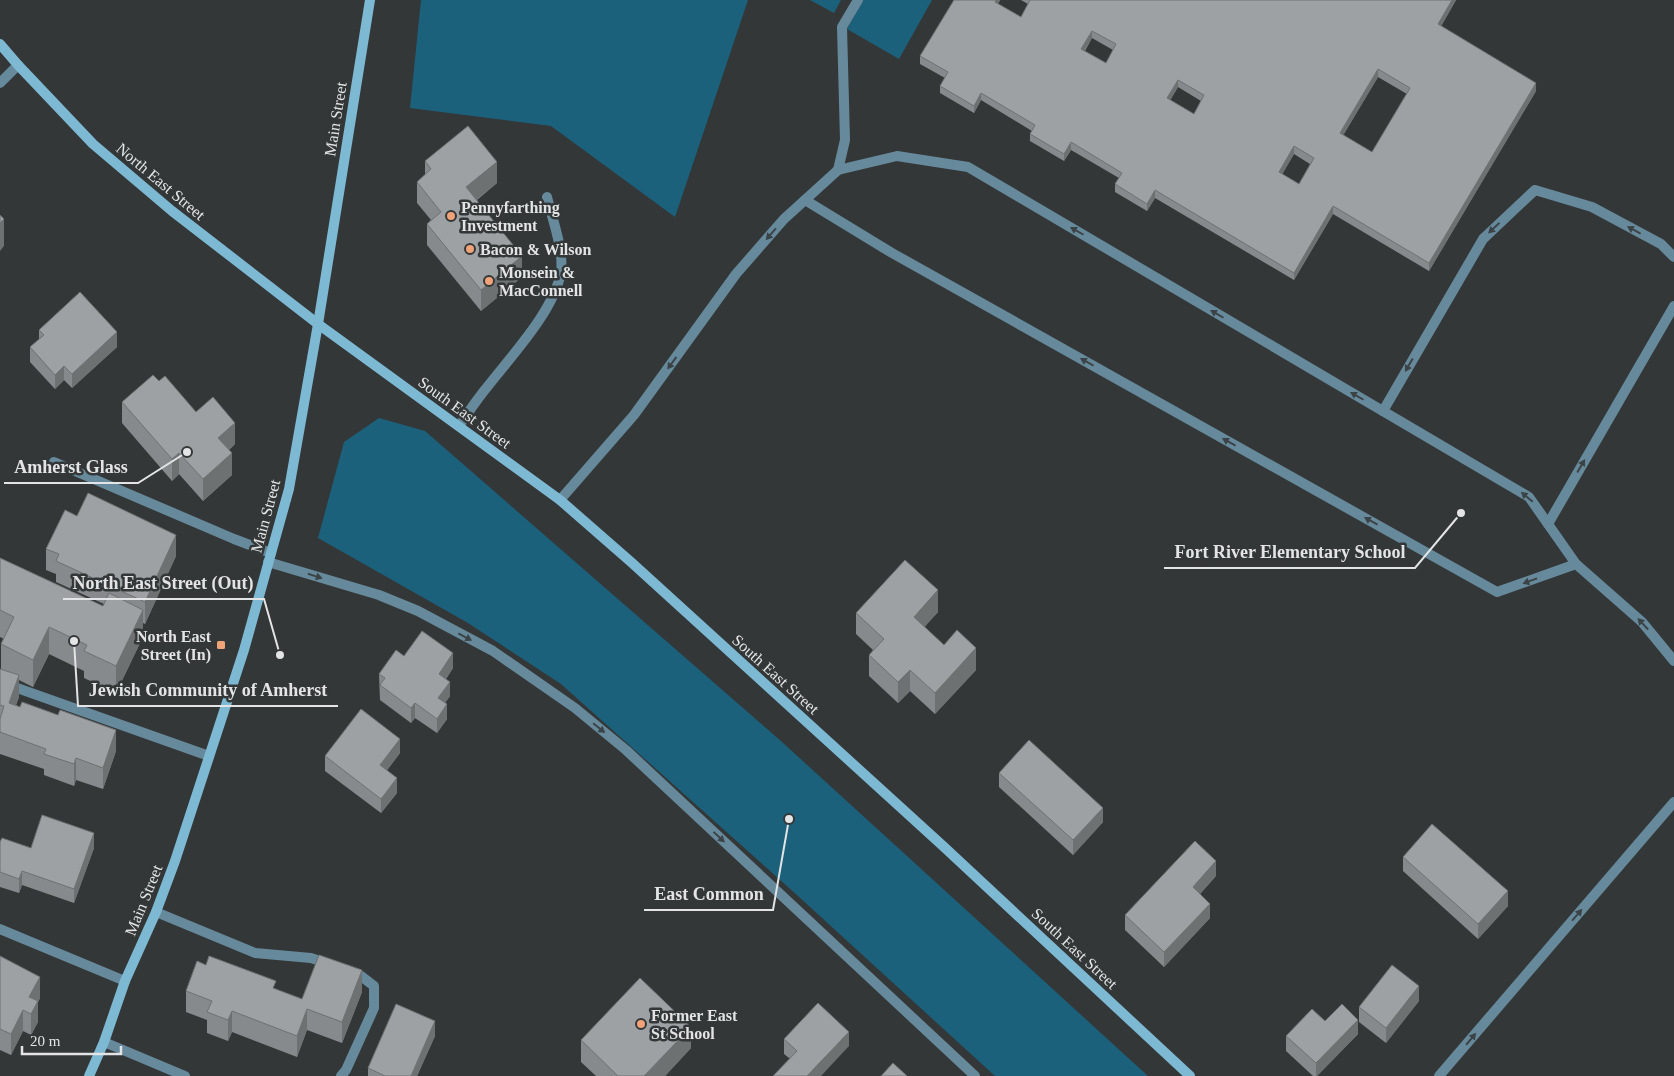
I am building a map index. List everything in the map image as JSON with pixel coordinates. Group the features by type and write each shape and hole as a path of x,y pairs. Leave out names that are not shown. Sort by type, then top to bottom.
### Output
{"main road":[{"name":"Main Street","path":"89,1076 104,1042 125,981 156,912 174,861 244,650 289,489 318,324 370,0"},
{"name":"North East Street","path":"0,44 93,144 172,211 318,324"},
{"name":"South East Street","path":"318,324 560,500 638,568 936,839 1190,1076"}],"street":[{"path":"838,170 844,140 842,27 858,0"},
{"path":"0,83 18,65"},
{"path":"560,500 634,415 736,274 784,219 838,170 897,156 968,167 1529,497 1576,564 1642,622 1674,661"},
{"path":"1383,411 1483,239 1535,190 1592,207 1661,244 1674,257"},
{"path":"459,426 485,388 532,331 554,295 561,270 560,250 547,197"},
{"path":"805,200 892,253 1497,592 1576,564"},
{"path":"1548,524 1674,306"},
{"path":"54,462 234,539 270,558 379,595 418,611 493,652 575,708 626,750 975,1076"},
{"path":"0,682 209,756"},
{"path":"1440,1076 1674,802"},
{"path":"156,912 255,953 310,958 361,976 374,986 374,1008 346,1070 341,1076"},
{"path":"0,929 125,981"},
{"path":"104,1042 185,1076"}],"shaded area":[{"path":"421,0 748,0 675,217 551,126 410,108"},
{"path":"810,0 841,0 834,13"},
{"path":"863,0 932,0 899,59 847,29"},
{"path":"379,418 425,431 782,742 1148,1076 995,1076 798,896 561,684 468,623 318,538 344,442"}],"building":[{"path":"954,0 996,0 995,2 1021,17 1030,0 1452,0 1438,24 1536,83 1429,263 1333,206 1294,273 1155,190 1147,204 1115,184 1122,173 1071,142 1064,154 1030,134 1035,125 981,93 974,106 940,86 948,72 920,56","holes":["1092,31 1116,44 1106,63 1081,49","1378,69 1410,88 1372,152 1340,133","1178,80 1204,95 1194,114 1167,98","1294,146 1314,158 1299,184 1279,172"]},
{"path":"468,126 497,162 466,187 522,256 481,290 427,224 441,212 417,182 431,169 425,161"},
{"path":"0,215 4,219 0,223"},
{"path":"80,292 117,332 72,374 64,366 55,375 30,347 44,335 39,330"},
{"path":"153,375 159,381 165,376 196,412 213,397 235,423 218,438 232,453 203,479 179,453 172,459 122,402"},
{"path":"88,493 176,535 145,602 56,561 59,554 46,549 65,510 77,516"},
{"path":"0,558 103,606 109,593 143,610 116,666 84,651 87,645 49,627 33,660 1,644 14,617 0,610"},
{"path":"905,560 938,590 914,617 944,645 957,630 976,648 935,693 910,670 898,682 869,655 884,639 856,613"},
{"path":"422,631 453,653 439,674 450,682 438,698 447,704 437,719 415,703 411,708 380,685 385,678 379,674 396,650 404,656"},
{"path":"0,669 19,675 9,703 20,707 22,702 58,715 60,710 116,730 103,768 76,758 74,764 44,754 46,749 0,732 0,719 4,706 0,705"},
{"path":"361,709 400,739 380,765 397,778 381,799 325,756"},
{"path":"1029,740 1103,808 1073,840 999,773"},
{"path":"42,815 94,833 74,889 22,871 19,879 0,872 0,842 2,838 31,848"},
{"path":"1432,824 1508,891 1478,924 1403,857"},
{"path":"1195,841 1216,861 1193,887 1210,904 1164,952 1125,915"},
{"path":"319,955 362,970 342,1022 307,1009 297,1036 232,1011 228,1020 207,1012 212,1001 186,991 197,961 206,965 209,956 276,981 273,988 302,999"},
{"path":"0,956 40,977 29,997 38,1001 31,1014 23,1010 11,1034 0,1029"},
{"path":"1392,965 1419,986 1386,1028 1359,1007"},
{"name":"Former East St School","path":"640,978 691,1027 644,1076 618,1076 581,1040"},
{"path":"818,1003 849,1032 807,1076 773,1076 797,1051 784,1039"},
{"path":"396,1004 435,1021 411,1076 385,1076 368,1068"},
{"path":"1342,1004 1358,1020 1316,1063 1286,1036 1312,1009 1325,1021"},
{"path":"893,1063 907,1076 881,1076"}],"place":[{"name":"Pennyfarthing Investment","path":"451,216"},
{"name":"Bacon & Wilson","path":"470,249"},
{"name":"Monsein & MacConnell","path":"489,281"},
{"name":"Amherst Glass","path":"187,452"},
{"name":"Fort River Elementary School","path":"1461,513"},
{"name":"Jewish Community of Amherst","path":"74,641"},
{"name":"North East Street (In)","path":"221,645"},
{"name":"North East Street (Out)","path":"280,655"},
{"name":"East Common","path":"789,819"},
{"name":"Former East St School","path":"641,1024"}]}
